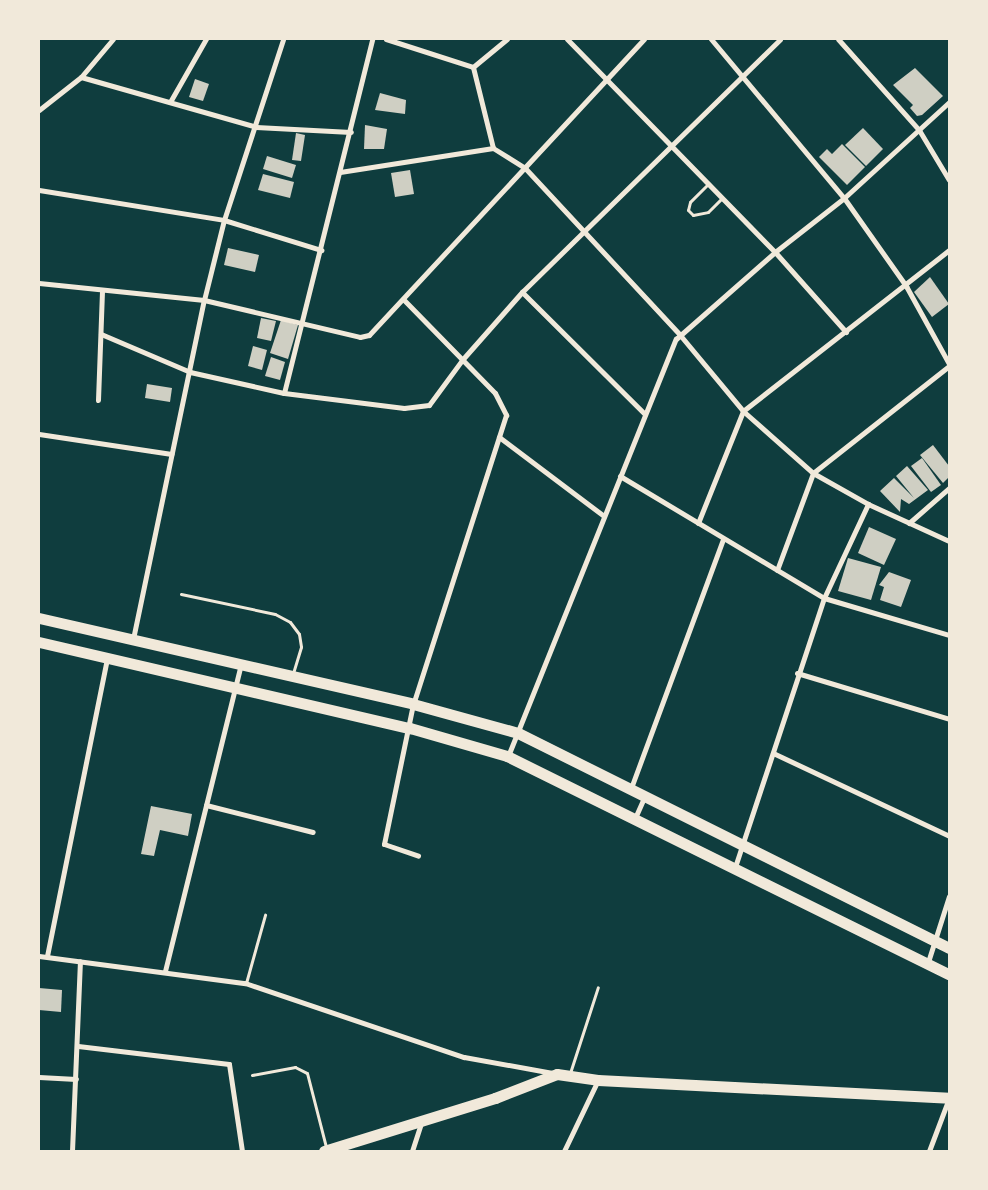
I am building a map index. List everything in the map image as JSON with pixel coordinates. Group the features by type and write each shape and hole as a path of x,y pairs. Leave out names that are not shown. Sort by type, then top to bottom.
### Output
{"main road":[{"path":"39,618 413,704 518,732 744,843 949,948"},
{"path":"39,642 234,689 410,728 508,756 735,866 949,974"},
{"path":"326,1151 557,1074 570,1074 598,1080 949,1098"}],"street":[{"path":"39,110 81,77 113,39"},
{"path":"170,102 206,39"},
{"path":"133,639 204,300 224,220 256,127 283,39"},
{"path":"284,393 351,132 372,39"},
{"path":"386,39 473,67"},
{"path":"473,67 507,39"},
{"path":"567,39 775,252 846,332"},
{"path":"39,282 102,292 204,300 302,321 360,337 369,335 404,300 644,39"},
{"path":"711,39 744,75 844,198 906,286 949,365 813,473 777,570"},
{"path":"101,334 190,372 284,393 418,407 429,405 462,360 522,292 780,39"},
{"path":"838,39 919,130 949,180"},
{"path":"473,67 493,148"},
{"path":"81,77 256,127 351,132"},
{"path":"508,756 645,414 680,335 775,252 844,198 949,102"},
{"path":"340,172 493,148 525,168 680,335 743,411 813,473 868,504 949,541"},
{"path":"39,190 224,220 321,250"},
{"path":"698,523 743,411 906,286 949,250"},
{"path":"98,400 102,292"},
{"path":"522,292 645,414"},
{"path":"404,300 503,404 506,415 413,704 410,728 384,844 418,856"},
{"path":"39,434 171,454"},
{"path":"498,437 604,516"},
{"path":"620,476 824,598 949,635"},
{"path":"909,523 949,488"},
{"path":"735,866 774,753 797,673 824,598 868,504"},
{"path":"631,788 723,539"},
{"path":"47,956 107,659"},
{"path":"165,970 241,664"},
{"path":"797,673 949,719"},
{"path":"774,753 949,836"},
{"path":"635,818 645,795"},
{"path":"206,805 314,832"},
{"path":"928,963 949,896"},
{"path":"39,956 165,970 246,983 464,1057 557,1074"},
{"path":"72,1151 78,1046 80,961"},
{"path":"78,1046 230,1064 242,1151"},
{"path":"39,1077 76,1078"},
{"path":"564,1151 598,1080"},
{"path":"929,1151 949,1098"},
{"path":"412,1151 422,1131 422,1120"}],"lane":[{"path":"708,184 690,202 688,210 693,215 708,212 722,198"},
{"path":"180,594 276,614 290,622 299,634 301,647 292,676"},
{"path":"246,983 265,915"},
{"path":"570,1074 598,986"},
{"path":"252,1075 295,1068 307,1073 326,1151"}],"building":[{"path":"915,68 943,96 922,115 917,116 910,108 913,105 893,85"},
{"path":"195,79 209,84 203,101 189,97"},
{"path":"380,93 406,100 405,114 375,110"},
{"path":"365,125 387,129 384,149 364,149"},
{"path":"863,128 883,149 866,166 845,145"},
{"path":"296,133 305,135 301,161 292,160"},
{"path":"842,144 865,167 847,185 819,157 827,149 832,154"},
{"path":"267,156 296,165 292,178 263,169"},
{"path":"410,170 414,194 395,197 391,173"},
{"path":"263,174 294,182 290,198 258,190"},
{"path":"228,248 259,255 255,272 224,265"},
{"path":"930,277 949,304 932,317 914,292"},
{"path":"261,318 276,321 271,341 257,338"},
{"path":"281,320 298,325 288,359 270,353"},
{"path":"253,346 267,350 262,370 248,366"},
{"path":"271,357 285,362 280,380 265,376"},
{"path":"147,384 172,388 170,402 145,398"},
{"path":"933,445 949,466 949,477 943,483 920,455"},
{"path":"922,458 941,485 931,492 911,466"},
{"path":"907,466 928,490 909,504 901,499 900,512 880,491 894,478 914,498 896,476"},
{"path":"869,527 896,539 884,565 858,553"},
{"path":"848,558 881,567 871,600 838,591"},
{"path":"889,572 911,580 901,607 880,600 884,587 879,585"},
{"path":"151,806 192,814 188,836 160,830 154,856 141,854"},
{"path":"39,988 62,990 61,1012 39,1010"}]}
